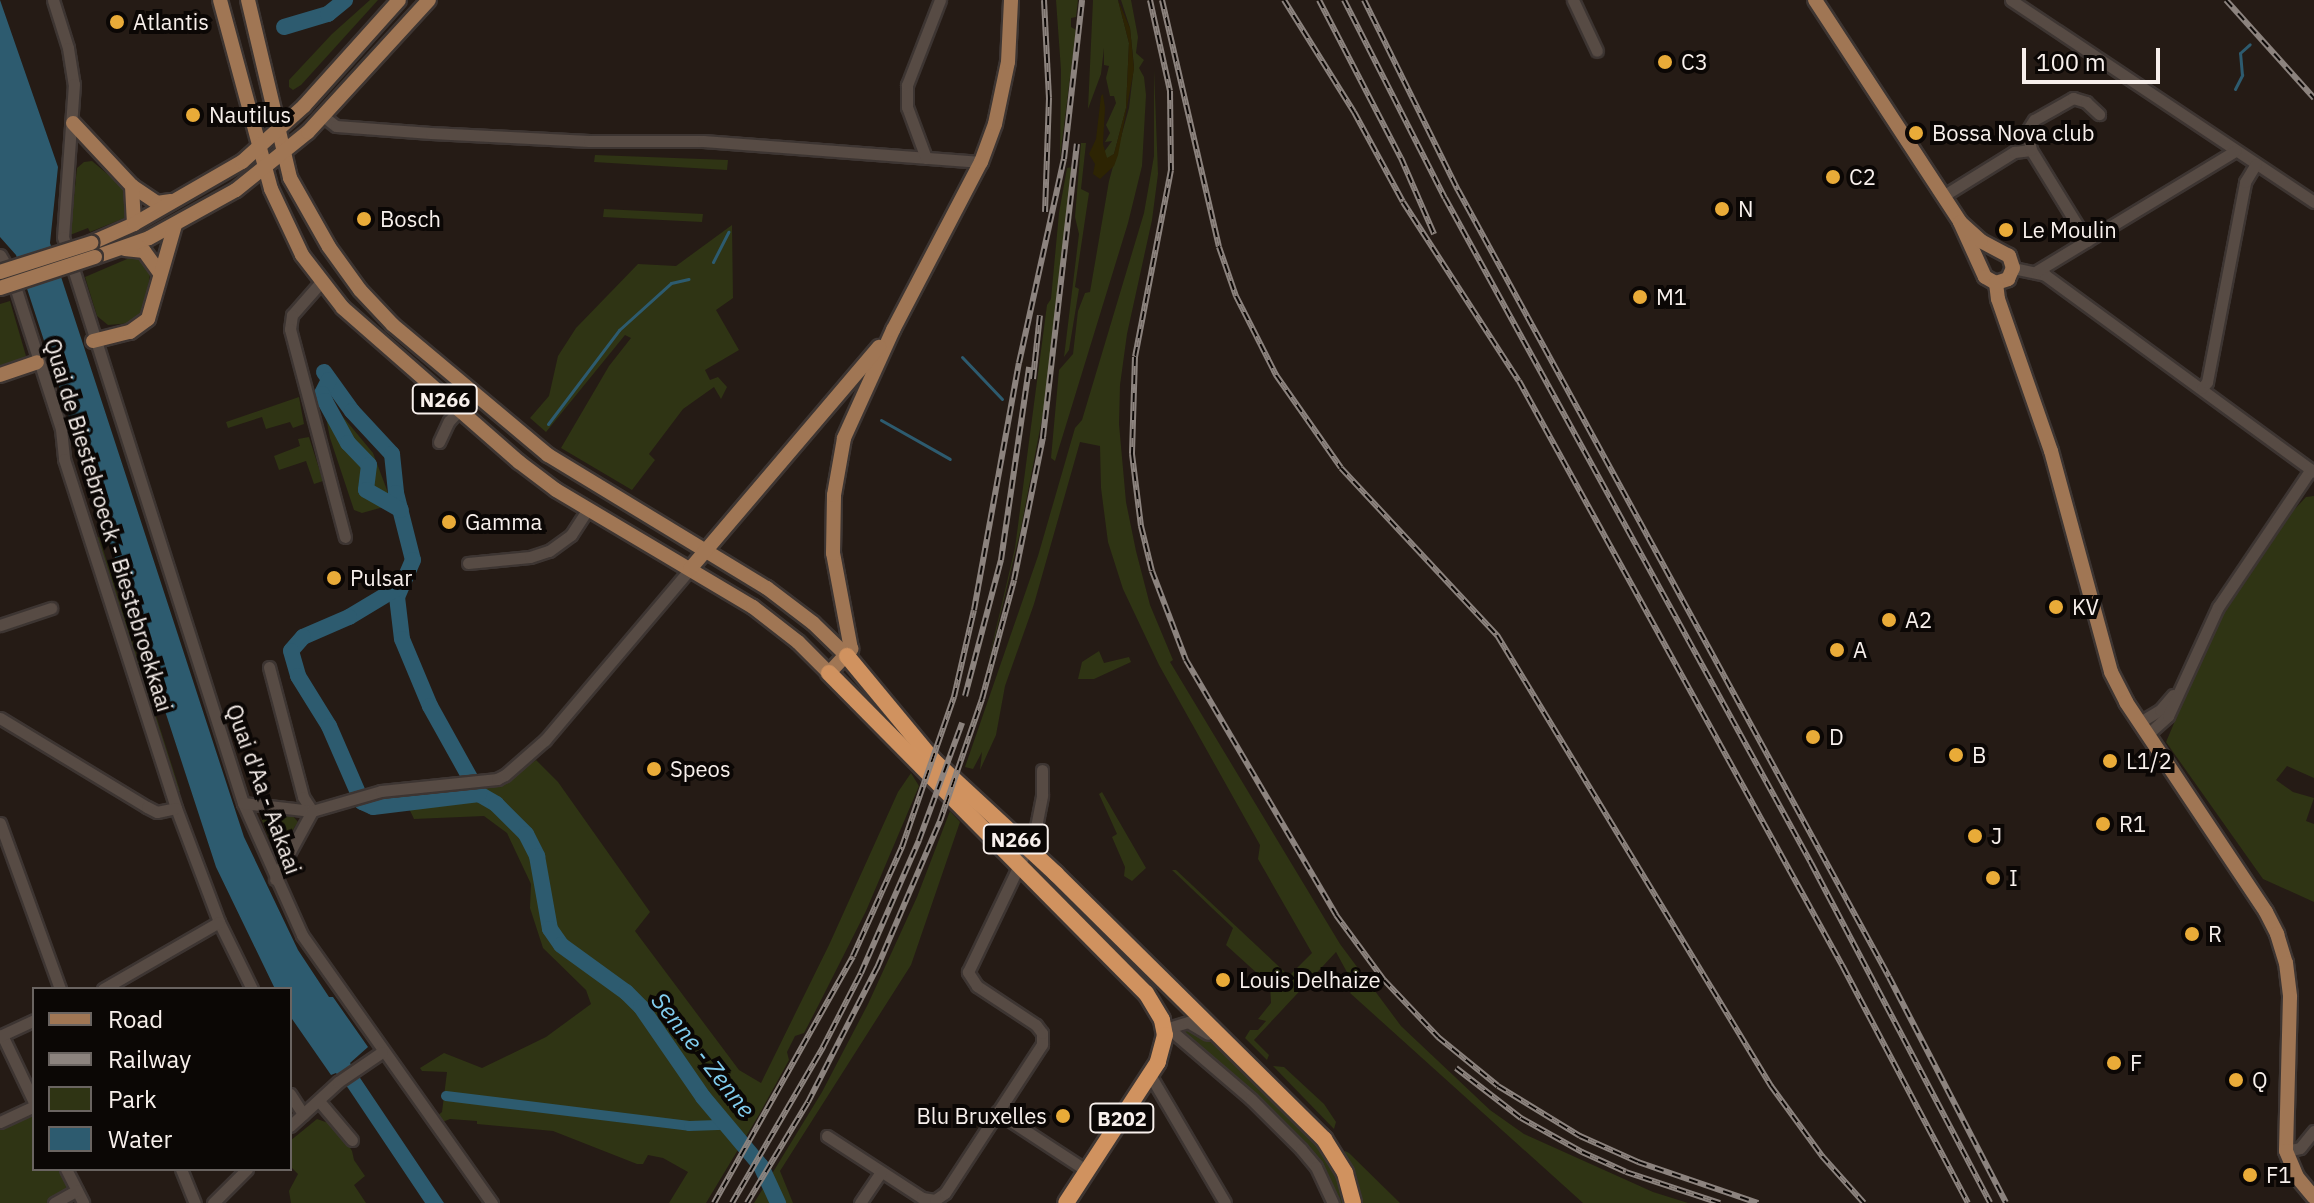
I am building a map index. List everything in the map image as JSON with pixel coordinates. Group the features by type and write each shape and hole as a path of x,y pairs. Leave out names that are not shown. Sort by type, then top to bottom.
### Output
{"highway":[{"name":"N266","path":"847,656 934,761 1193,1008 1324,1139 1345,1173 1353,1203"},
{"name":"N266","path":"829,673 1017,867 1146,993 1165,1029"},
{"name":"B202","path":"1066,1203 1150,1075 1162,1051 1165,1029"}],"main road":[{"name":"N266","path":"220,0 265,167 288,228 321,282 358,324 519,462 588,509 774,623 829,673"},
{"name":"N266","path":"248,0 278,130 301,203 360,290 393,325 548,455 790,604 847,656"},
{"path":"0,288 93,250 242,162 304,106 399,0"},
{"path":"121,249 216,203 284,152 323,116 429,0"},
{"path":"829,673 847,656 850,639 837,581 832,527 844,438 893,330 981,162 995,124 1008,62 1011,0"},
{"path":"1815,0 1960,222 1982,264 1985,277 1996,283 2008,279 2013,268 2009,256 1997,252 1960,222"},
{"path":"73,123 132,186 157,203 179,199"},
{"path":"132,186 136,200 134,224"},
{"path":"93,341 140,327 151,312 159,272 175,225"},
{"path":"0,272 93,250 121,249 144,251 159,272"},
{"path":"1982,264 1991,253 1997,252"},
{"path":"1996,283 1998,299 2051,451 2106,658 2117,686 2266,912 2283,953 2290,997 2286,1151 2297,1177 2314,1197"},
{"path":"690,569 821,419 893,330"},
{"path":"0,375 37,362"},
{"path":"845,390 861,397"},
{"path":"821,419 838,423 844,438"}],"street":[{"name":"Quai d'Aa - Aakaai","path":"53,0 68,48 74,84 63,237 93,341 243,803 302,935 378,1054 492,1203"},
{"path":"926,158 907,107 907,85 940,0"},
{"path":"1573,0 1597,51"},
{"path":"2011,0 2314,202"},
{"path":"2087,241 2031,150 2027,127 2065,100 2077,98 2099,114"},
{"path":"323,116 336,126 431,133 589,141 703,141 981,162"},
{"path":"1943,196 2014,152 2031,150"},
{"path":"2037,271 2235,151"},
{"path":"2202,388 2207,382 2245,182 2256,164"},
{"name":"Quai de Biestebroeck - Biestebroekkaai","path":"0,255 11,274 61,429 64,459 176,808 219,922 251,987"},
{"path":"2013,268 2037,271 2313,470 2218,607 2170,701 2144,728"},
{"path":"321,282 292,315 290,329 345,537"},
{"path":"439,442 459,410 474,394"},
{"path":"468,563 530,557 549,551 571,535 588,509"},
{"path":"243,803 312,811 381,791 482,781 505,775 536,750 690,569"},
{"path":"0,625 51,608"},
{"path":"269,667 303,797 312,811"},
{"path":"0,718 147,807 157,812 176,808"},
{"path":"827,1136 922,1198 940,1197 1042,1044 1042,1033 1036,1025 977,986 969,976 968,966 1035,832 1042,770"},
{"path":"275,879 312,811"},
{"path":"0,823 59,987"},
{"path":"111,987 219,922"},
{"path":"32,1021 1,1035 32,1100"},
{"name":"N266","path":"1165,1029 1194,1023 1249,1067"},
{"name":"N266","path":"1165,1029 1174,1033 1251,1099 1301,1149 1316,1167 1333,1203"},
{"path":"292,1124 338,1082 378,1054"},
{"path":"1150,1075 1225,1203"},
{"path":"292,1097 303,1114"},
{"path":"319,1101 352,1140"},
{"path":"0,1122 32,1105"},
{"path":"997,1112 1087,1171"},
{"path":"2286,1151 2300,1148 2314,1131"},
{"path":"67,1171 83,1203"},
{"path":"182,1171 195,1203"},
{"path":"213,1203 245,1171"},
{"path":"860,1203 881,1172"},
{"path":"54,1203 77,1190"}],"green space":[{"path":"370,0 378,0 301,85 293,90 289,87 289,80 332,34"},
{"path":"1056,0 1078,0 1076,17 1071,18 1071,27 1076,30 1060,158 1061,70"},
{"path":"1093,0 1118,0 1129,43 1126,108 1114,154 1107,159 1104,152 1112,141 1105,142 1110,133 1106,125 1116,103 1114,96 1110,96 1106,78 1109,66 1104,65 1104,48 1101,74 1088,109"},
{"path":"1121,0 1131,0 1138,37 1136,53 1144,60 1139,68 1144,77 1146,95 1142,166 1128,223 1055,461 1051,458 1059,370 1073,354 1078,311 1085,293 1090,292 1109,181 1129,108 1134,66 1130,28"},
{"path":"1154,69 1158,174 1152,220 1127,334 1120,385 1119,424 1126,502 1136,551 1150,605 1173,660 1170,662 1340,944 1401,1026 1490,1110 1524,1134 1653,1192 1688,1203 1583,1203 1350,993 1355,987 1336,952 1254,1040 1269,1055 1267,1060 1245,1038 1250,1030 1258,1030 1266,1021 1258,1019 1271,1003 1270,985 1226,945 1233,928 1172,870 1176,870 1289,976 1312,953 1258,859 1260,845 1159,665 1123,589 1108,542 1101,488 1100,446 1080,442 1034,604 1005,686 996,735 980,770 982,752 973,769 965,767 1038,556 1075,428 1082,420 1144,213 1154,156"},
{"path":"1081,143 1086,143 1081,189 1089,193 1075,287 1079,289 1069,350 1064,357 1079,234 1075,217"},
{"path":"595,155 728,160 727,170 594,162"},
{"path":"92,161 130,193 127,217 90,232 88,228 70,235 77,168 84,162"},
{"path":"1072,167 1045,403 1021,528 988,663 1015,548 1047,305 1051,299 1059,213 1067,168"},
{"path":"604,209 703,214 702,222 603,217"},
{"path":"732,225 733,298 716,310 739,350 705,370 710,380 718,377 727,387 721,399 714,387 683,409 649,454 655,460 632,490 561,448 609,366 631,338 625,335 546,432 530,418 549,396 558,356 576,328 638,264 676,266"},
{"path":"134,256 151,267 145,310 132,323 108,325 97,316 85,277"},
{"path":"10,301 26,356 0,370 0,304"},
{"path":"299,397 304,424 293,428 290,422 266,429 262,417 228,428 226,422"},
{"path":"329,400 373,453 390,498 387,506 362,513 354,510 330,438 323,402"},
{"path":"309,437 323,481 314,484 306,461 279,470 274,456 300,446 298,439"},
{"path":"2314,496 2314,778 2287,766 2276,780 2293,792 2314,798 2306,821 2314,824 2314,902 2263,879 2166,742 2215,627 2293,511 2306,497"},
{"path":"99,537 180,791 175,793 94,539"},
{"path":"1099,651 1104,663 1129,657 1131,662 1094,679 1078,679 1082,662"},
{"path":"536,760 558,782 650,912 635,931 739,1070 761,1083 829,945 898,792 911,773 919,786 866,911 818,1006 804,1033 795,1036 787,1052 789,1060 706,1203 669,1203 688,1172 663,1158 648,1155 643,1164 637,1164 553,1131 450,1119 440,1123 436,1117 442,1112 447,1072 422,1071 420,1068 444,1053 482,1068 546,1037 591,1004 586,990 543,948 530,908 531,884 507,833 484,816 414,819 403,796 490,787 503,783"},
{"path":"1102,792 1146,868 1132,881 1124,876 1125,867 1112,837 1117,834 1099,794"},
{"path":"950,811 960,822 911,965 780,1171 793,1203 754,1203 822,1092 868,1004 917,897"},
{"path":"263,812 292,815 298,822 278,853 274,852 261,818"},
{"path":"1195,1028 1311,1132 1337,1168 1347,1203 1337,1203 1306,1147 1253,1093 1178,1032"},
{"path":"1273,1066 1284,1067 1324,1104 1336,1122 1334,1129"},
{"path":"32,1113 32,1171 60,1171 70,1192 47,1203 0,1203 0,1128"},
{"path":"317,1119 337,1126 365,1176 354,1185 366,1203 291,1203 289,1191 298,1174 292,1168 292,1139"},
{"path":"1345,1151 1400,1203 1358,1203 1342,1154"}],"sand":[{"path":"1118,0 1130,28 1134,69 1118,155 1114,166 1100,179 1093,174 1095,164 1089,154 1096,139 1101,96 1103,94 1103,144 1107,158 1114,154 1126,108 1129,43"}],"water":[{"path":"0,0 58,167 50,243 244,837 298,950 368,1047 350,1063 444,1203 425,1203 348,1088 336,1073 331,1075 292,1019 292,987 274,987 216,867 16,255 0,237"}],"waterway":[{"name":"Senne - Zenne","path":"284,27 328,14 345,0"},
{"path":"2235,89 2242,75 2240,53 2250,44"},
{"path":"713,262 728,232"},
{"path":"548,424 619,330 671,283 689,279"},
{"path":"962,357 1002,399"},
{"name":"Senne - Zenne","path":"324,372 352,411 392,454 396,493 413,560 397,597 402,639 430,706 479,794 496,804 526,834 537,856 550,929 561,945 626,992 641,1007 703,1097 761,1166 778,1203"},
{"path":"329,380 322,394 348,443 369,465 366,490 401,510"},
{"path":"881,420 950,459"},
{"name":"Senne - Zenne","path":"399,587 349,617 303,637 291,651 298,676 329,726 362,802 373,807 479,794"},
{"path":"446,1096 689,1126 725,1125"}],"railway":[{"path":"1044,0 1049,98 1045,212"},
{"path":"714,1203 853,956 902,847 954,697 974,610 1019,363 1064,159 1082,0"},
{"path":"1150,0 1170,91 1171,170 1135,357 1132,454 1141,526 1152,571 1186,660 1336,915 1384,980 1438,1037 1498,1086 1580,1136 1638,1162 1758,1203"},
{"path":"1162,0 1219,247 1236,296 1276,375 1341,468 1497,635 1771,1086 1822,1156 1864,1203"},
{"path":"1284,0 1354,112 1403,202 1519,381 1843,967 1968,1203"},
{"path":"1319,0 1401,158 1434,234"},
{"path":"1344,0 1445,198 1811,863 1990,1203"},
{"path":"1364,0 1458,190 1889,977 2006,1203"},
{"path":"2226,0 2314,98"},
{"path":"747,1203 808,1102 877,968 940,821 982,699 1014,580 1043,437 1077,144"},
{"path":"1033,379 1040,315"},
{"path":"965,696 1001,560 1029,367"},
{"path":"732,1203 823,1047 861,973 919,840 962,723"},
{"path":"1456,1068 1521,1118 1582,1152 1626,1172 1720,1203"}],"place":[{"name":"Atlantis","path":"117,22"},
{"name":"C3","path":"1665,62"},
{"name":"Nautilus","path":"193,115"},
{"name":"Bossa Nova club","path":"1916,133"},
{"name":"C2","path":"1833,177"},
{"name":"N","path":"1722,209"},
{"name":"Bosch","path":"364,219"},
{"name":"Le Moulin","path":"2006,230"},
{"name":"M1","path":"1640,297"},
{"name":"Gamma","path":"449,522"},
{"name":"Pulsar","path":"334,578"},
{"name":"KV","path":"2056,607"},
{"name":"A2","path":"1889,620"},
{"name":"A","path":"1837,650"},
{"name":"D","path":"1813,737"},
{"name":"B","path":"1956,755"},
{"name":"L1/2","path":"2110,761"},
{"name":"Speos","path":"654,769"},
{"name":"R1","path":"2103,824"},
{"name":"J","path":"1975,836"},
{"name":"I","path":"1993,878"},
{"name":"R","path":"2192,934"},
{"name":"Louis Delhaize","path":"1223,980"},
{"name":"F","path":"2114,1063"},
{"name":"Q","path":"2236,1080"},
{"name":"Blu Bruxelles","path":"1063,1116"},
{"name":"F1","path":"2250,1175"}]}
